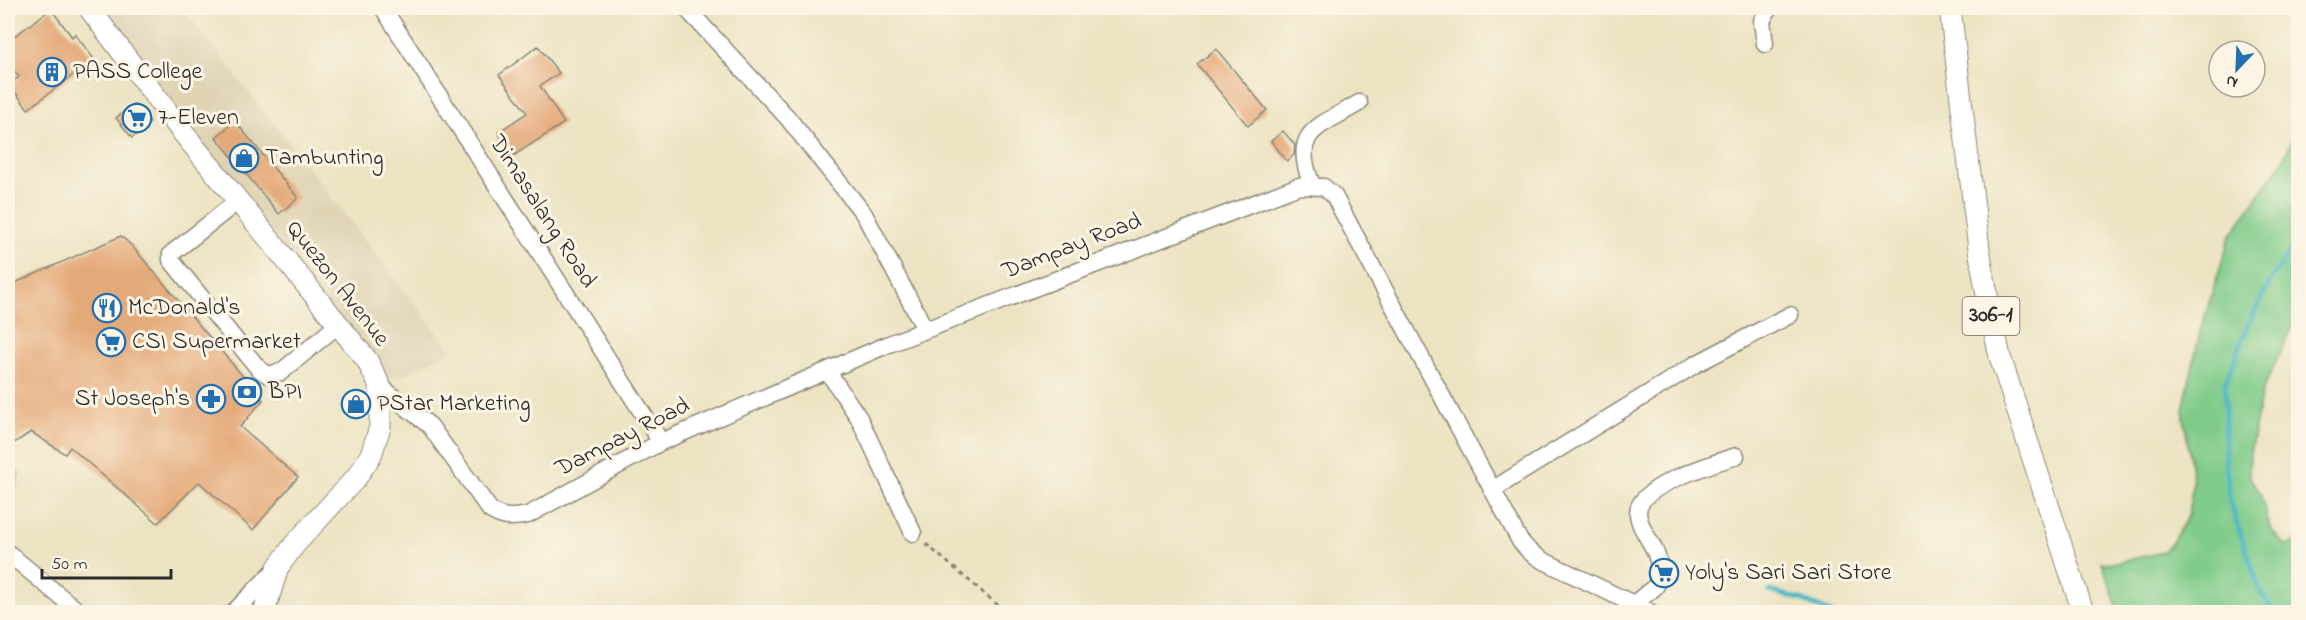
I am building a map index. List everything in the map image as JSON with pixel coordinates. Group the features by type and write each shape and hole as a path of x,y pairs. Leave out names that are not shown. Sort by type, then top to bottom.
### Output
{"main road":[{"name":"Quezon Avenue","path":"89,8 238,201 367,360 380,386 380,427 371,455 356,478 295,544 278,567 264,612"},
{"name":"306-1","path":"1950,8 1977,238 1988,301 2001,357 2082,612"}],"street":[{"name":"Dimasalang Road","path":"383,8 661,442"},
{"path":"686,8 787,117 864,214 925,329"},
{"path":"1765,44 1762,21 1769,8"},
{"path":"1359,103 1306,136 1303,156 1312,184 1324,187 1334,195 1520,541 1542,560 1650,612"},
{"name":"Dampay Road","path":"380,386 430,426 490,510 501,517 514,518 528,515 661,442 925,329 1299,186 1312,184"},
{"path":"238,201 171,254 171,260 258,369 268,375 281,372 339,324"},
{"path":"1492,490 1696,364 1790,315"},
{"path":"828,372 859,418 913,533"},
{"path":"1634,604 1655,587 1661,577 1657,555 1642,527 1638,512 1640,501 1684,474 1736,456"},
{"path":"8,553 79,612"},
{"path":"234,612 278,567"}],"path":[{"path":"913,533 1006,612"}],"shaded area":[{"path":"89,8 183,8 452,351 380,386"}],"green space":[{"path":"2298,127 2298,316 2262,391 2250,453 2249,476 2260,492 2271,531 2287,546 2298,541 2298,612 2119,612 2102,563 2119,562 2163,552 2171,544 2188,516 2193,481 2183,410 2200,332 2230,236 2281,164"}],"building":[{"path":"51,9 72,37 75,34 94,59 28,109 9,84 19,77 8,63 8,41"},
{"path":"538,46 559,73 540,86 564,123 513,156 498,132 527,113 499,75"},
{"path":"1216,49 1267,110 1248,126 1197,64"},
{"path":"134,104 150,123 132,138 116,118"},
{"path":"235,121 298,198 279,214 216,137"},
{"path":"1283,131 1295,145 1294,155 1287,161 1271,141"},
{"name":"CSI Supermarket","path":"121,236 263,400 240,427 298,477 253,530 199,482 158,523 70,447 65,454 31,432 8,447 8,286"}],"waterway":[{"path":"2274,612 2260,591 2230,503 2225,455 2225,385 2246,330 2272,278 2298,238"},
{"path":"8,509 17,474"},
{"path":"1770,591 1799,599 1830,612"}],"place":[{"name":"PASS College","path":"52,72"},
{"name":"7-Eleven","path":"137,118"},
{"name":"Tambunting","path":"244,158"},
{"name":"McDonald's","path":"107,308"},
{"name":"CSI Supermarket","path":"111,342"},
{"name":"BPI","path":"247,392"},
{"name":"St Joseph's","path":"211,399"},
{"name":"PStar Marketing","path":"356,404"},
{"name":"Yoly's Sari Sari Store","path":"1664,573"}]}
